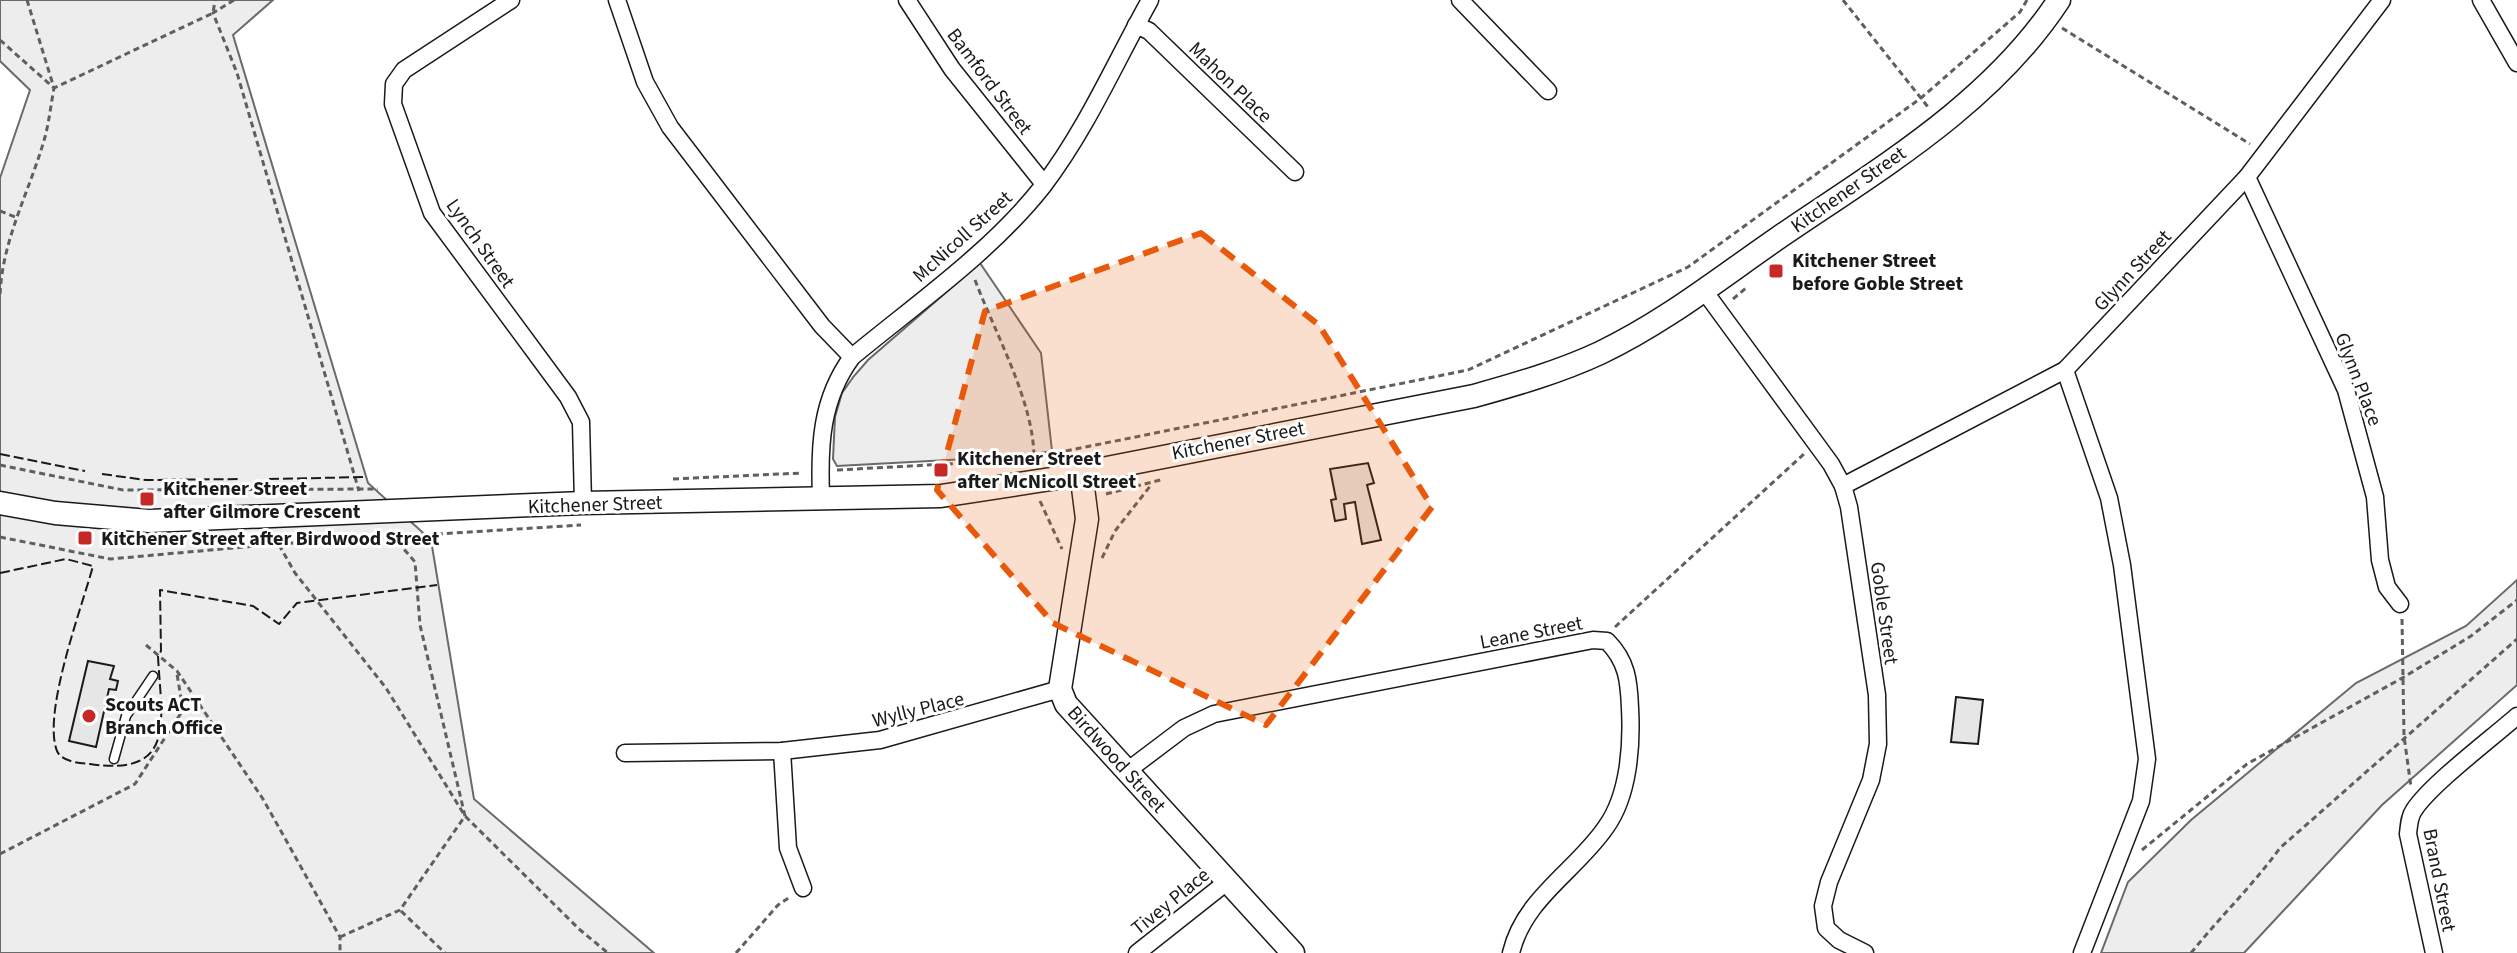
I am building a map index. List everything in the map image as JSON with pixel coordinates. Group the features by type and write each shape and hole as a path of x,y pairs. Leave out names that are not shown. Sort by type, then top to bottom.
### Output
{"street":[{"name":"Lynch Street","path":"511,0 404,70 394,84 393,104 432,213 568,397 581,422 590,503"},
{"path":"617,0 645,82 670,127 822,326 852,357"},
{"name":"Bamford Street","path":"907,0 952,69 1044,184"},
{"name":"McNicoll Street","path":"821,496 821,446 826,403 852,357 1020,213 1044,184 1150,0"},
{"path":"1460,0 1548,91"},
{"name":"Kitchener Street","path":"0,503 55,513 149,521 265,519 590,503 941,496 1474,396 1540,377 1602,352 1705,292 1941,122 2007,68 2059,0"},
{"name":"Glynn Street","path":"1843,486 2065,370 2247,177 2382,0"},
{"path":"2481,0 2517,63"},
{"name":"Mahon Place","path":"1136,25 1149,31 1295,172"},
{"name":"Glynn Place","path":"2247,177 2346,390 2375,497 2380,560 2387,587 2400,604"},
{"name":"Goble Street","path":"1705,292 1843,486 1877,695 1878,744 1871,780 1829,882 1823,906 1826,928 1839,940 1865,953"},
{"path":"2065,370 2109,498 2124,581 2147,759 2141,801 2082,953"},
{"name":"Birdwood Street","path":"1081,472 1087,519 1060,689 1066,704 1293,953"},
{"name":"Leane Street","path":"1127,771 1184,728 1214,714 1607,641 1624,660 1629,683 1631,725 1621,797 1607,827 1533,906 1511,953"},
{"name":"Wylly Place","path":"625,753 782,751 880,740 1060,689"},
{"name":"Brand Street","path":"2434,953 2408,834 2414,810 2517,716"},
{"path":"782,751 788,848 803,888"},
{"name":"Tivey Place","path":"1137,953 1228,881"}],"lane":[{"path":"114,759 126,716 153,676"}],"path":[{"path":"0,298 1,276 16,217 45,137 54,88 27,0"},
{"path":"215,0 213,13 237,73 358,490 415,562 420,625 465,816 400,910 340,937"},
{"path":"54,88 213,13 234,0"},
{"path":"1843,0 1941,122"},
{"path":"840,469 1034,458 1468,370 1688,267 1921,98 2020,12 2027,0"},
{"path":"2054,38 2062,28 2257,148"},
{"path":"0,40 54,88"},
{"path":"0,211 16,217"},
{"path":"965,263 1026,412 1034,436 1034,458"},
{"path":"1720,314 1755,279"},
{"path":"1600,641 1815,443"},
{"path":"0,465 123,490 389,489"},
{"path":"663,479 804,473"},
{"path":"1086,498 1151,485 1175,474"},
{"path":"1098,566 1115,531 1151,485"},
{"path":"1026,502 1040,501"},
{"path":"0,537 110,559 278,544 595,524 590,503"},
{"path":"265,519 295,573 386,688 465,816 579,929 608,953"},
{"path":"2132,859 2247,764 2404,677 2471,636 2517,600"},
{"path":"2400,604 2404,736 2414,810"},
{"path":"2191,953 2228,906 2256,882 2280,848 2517,639"},
{"path":"146,645 177,671 263,799 340,937 340,953"},
{"path":"0,854 135,784 183,710 177,671"},
{"path":"736,953 778,905 803,888"},
{"path":"400,910 445,953"}],"highlighted area":[{"path":"1201,233 1319,325 1432,507 1266,725 1053,623 937,490 985,311"}],"shaded area":[{"path":"0,0 273,0 233,35 368,483 431,540 474,799 654,953 0,953 0,178 30,90 0,61"},
{"path":"980,263 1041,353 1052,451 1023,456 837,466 833,459 835,417 842,393 868,360"},
{"path":"2517,580 2517,685 2382,805 2244,953 2101,953 2128,882 2191,820 2356,683 2466,626"}],"building":[{"path":"1368,463 1374,483 1367,485 1381,540 1362,544 1355,502 1344,504 1346,519 1335,521 1331,500 1336,499 1330,469"},
{"name":"Scouts ACT Branch Office","path":"88,661 114,666 110,679 118,681 116,690 109,689 96,747 69,741"},
{"path":"1956,697 1983,700 1978,744 1951,742"}],"fence":[{"path":"0,454 85,471"},
{"path":"102,474 146,480 240,479"},
{"path":"269,479 366,477"},
{"path":"0,573 66,559 93,566 59,687 54,734 57,751 67,760 118,766 138,761 151,752 158,738 161,721 158,656 161,651 160,590 253,606 279,624 297,603 437,585"}],"place":[{"name":"Kitchener Street before Goble Street","path":"1776,271"},
{"name":"Kitchener Street after McNicoll Street","path":"941,470"},
{"name":"Kitchener Street after Gilmore Crescent","path":"147,499"},
{"name":"Kitchener Street after Birdwood Street","path":"85,538"},
{"name":"Scouts ACT Branch Office","path":"89,716"}]}
